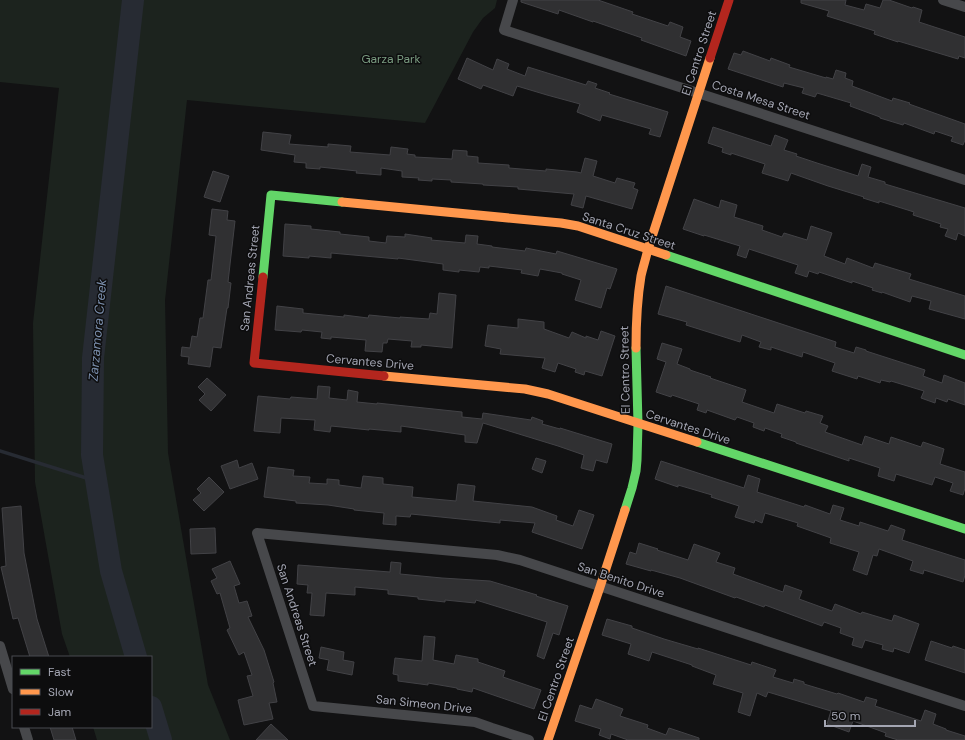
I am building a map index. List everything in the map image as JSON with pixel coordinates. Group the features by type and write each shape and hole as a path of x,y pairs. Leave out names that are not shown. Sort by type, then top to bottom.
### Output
{"street":[{"name":"Costa Mesa Street","path":"513,0 504,30 965,180"},
{"name":"El Centro Street","path":"548,740 632,488 637,460 637,316 641,277 648,249 729,0"},
{"path":"943,0 965,7"},
{"name":"Santa Cruz Street","path":"271,195 561,223 578,226 965,355"},
{"name":"San Andreas Street","path":"254,364 271,195"},
{"name":"Cervantes Drive","path":"254,364 525,389 548,394 965,529"},
{"name":"San Andreas Street","path":"257,533 313,706"},
{"name":"San Benito Drive","path":"257,533 498,555 520,560 965,706"},
{"path":"0,646 12,686"},
{"name":"San Simeon Drive","path":"313,706 475,722 529,740"},
{"path":"24,728 28,740"}],"green space":[{"name":"Garza Park","path":"0,0 497,0 495,8 483,18 473,32 425,123 187,100 165,300 168,453 208,685 230,740 97,740 93,728 152,728 152,656 70,656 62,634 35,482 33,323 59,88 0,82"}],"building":[{"path":"521,0 598,0 633,12 632,14 668,26 670,22 683,27 680,37 691,41 686,56 641,40 642,38 593,21 559,10 558,14 521,2"},
{"path":"801,0 846,0 845,5 864,10 866,4 880,8 883,0 889,0 922,10 919,22 965,37 965,58 959,56 958,59 874,34 875,31 827,16 829,11 801,3"},
{"path":"743,51 770,61 771,58 790,65 789,67 826,78 833,79 836,70 846,73 845,78 853,81 852,86 892,101 893,98 910,103 909,104 965,124 965,140 963,145 951,141 953,137 935,131 934,134 904,123 903,125 880,118 850,106 851,103 817,93 815,97 802,93 804,88 784,83 783,87 728,69 734,53 741,55"},
{"path":"467,58 493,70 497,59 509,64 507,69 525,76 528,67 586,85 588,81 597,84 595,88 610,93 609,94 668,112 660,137 649,134 651,129 602,115 600,121 577,112 580,104 517,86 513,96 483,85 481,89 458,79"},
{"path":"713,127 771,146 775,135 788,140 784,150 797,154 796,156 858,176 862,164 871,167 868,177 885,182 885,184 965,208 965,236 958,233 956,240 945,236 948,229 940,227 941,224 913,215 914,212 879,201 879,203 863,198 864,197 791,173 788,181 762,173 765,164 731,153 731,155 722,152 723,148 708,143"},
{"path":"263,132 291,135 289,144 328,147 328,144 351,146 350,152 390,155 391,147 408,149 407,154 415,155 415,157 452,159 453,150 467,151 467,156 478,157 478,163 509,165 509,168 546,171 546,169 581,173 585,158 597,161 593,176 615,183 617,178 635,183 633,188 638,190 632,209 586,196 583,208 571,205 574,194 518,189 518,187 451,182 451,180 418,180 419,178 402,177 402,171 381,168 381,175 356,173 357,171 320,167 320,169 306,168 306,163 294,162 295,155 261,150"},
{"path":"213,171 229,176 220,202 204,197"},
{"path":"694,199 719,208 721,200 737,205 734,217 763,226 762,230 782,237 784,233 807,240 811,226 832,233 824,256 845,264 847,258 873,268 875,263 911,274 909,279 965,296 965,319 929,309 931,301 912,296 910,302 872,290 873,288 852,281 852,283 819,272 818,274 809,271 807,277 795,273 798,265 749,249 746,258 737,255 740,246 683,229"},
{"path":"212,209 228,211 227,220 235,221 228,282 231,283 228,308 221,348 213,347 210,367 188,364 189,357 181,356 182,347 190,348 192,336 197,337 200,318 203,318 208,280 211,280 216,236 209,235"},
{"path":"285,224 311,226 311,229 369,237 369,241 386,243 387,236 405,237 405,234 432,238 431,240 465,243 466,235 478,236 477,244 525,251 526,248 556,254 557,251 617,269 610,289 607,288 601,308 575,300 581,280 562,273 540,269 538,276 521,273 522,270 489,266 489,268 480,267 479,272 443,270 443,264 398,258 331,253 331,258 283,256"},
{"path":"666,286 836,342 835,347 854,353 856,347 925,370 923,376 942,383 944,375 965,383 965,405 948,399 947,402 936,398 935,403 921,398 924,391 891,381 881,380 880,383 858,376 857,379 832,371 835,363 803,352 802,357 771,347 771,350 759,347 761,342 742,335 740,342 686,325 687,322 658,314"},
{"path":"439,293 456,295 452,348 421,345 421,347 411,347 412,341 388,339 387,343 383,343 382,352 365,351 366,340 331,337 331,339 321,338 322,332 275,330 277,306 303,309 303,313 344,317 344,315 368,318 369,315 429,319 430,313 437,314"},
{"path":"518,319 544,322 544,329 569,338 572,332 586,338 586,336 598,340 601,331 615,336 602,376 585,371 584,375 575,372 576,369 558,363 555,372 542,368 545,358 500,354 501,349 485,346 488,325 518,328"},
{"path":"662,343 682,349 677,364 711,377 710,378 746,390 742,402 774,413 777,404 805,413 806,411 823,416 820,423 828,426 825,432 862,445 865,436 889,444 891,437 921,447 923,442 944,449 940,464 965,472 965,488 963,495 950,491 953,483 935,477 932,485 896,474 894,481 878,476 880,468 849,458 849,461 796,443 781,437 782,434 765,428 764,431 753,427 754,423 737,417 735,420 707,410 706,413 697,410 699,404 672,395 671,397 656,392 666,362 657,359"},
{"path":"207,378 226,395 211,411 199,400 205,394 198,387"},
{"path":"318,386 330,387 329,398 347,400 348,390 358,392 357,402 462,412 462,417 482,419 483,413 531,420 532,417 543,421 542,424 612,444 607,463 596,460 593,471 581,468 584,455 483,423 477,443 465,442 465,435 401,426 401,432 331,426 330,432 314,430 315,420 281,418 280,433 254,431 258,396 290,399 291,397 317,399"},
{"path":"536,458 546,461 542,473 532,469"},
{"path":"237,460 239,468 252,463 258,479 230,489 221,466"},
{"path":"661,461 744,488 748,475 760,479 757,492 804,507 805,505 830,514 833,505 844,508 840,520 859,526 860,522 888,531 891,525 905,530 902,540 965,560 965,575 963,582 924,570 923,574 910,570 913,561 879,549 877,556 873,555 867,575 853,570 859,552 830,543 831,538 797,526 798,523 765,513 762,523 755,520 754,523 735,517 739,506 711,497 712,495 678,485 678,487 655,479"},
{"path":"268,467 294,470 293,476 310,477 309,483 327,484 327,479 339,480 339,485 361,488 363,476 383,478 383,484 413,487 412,497 456,501 458,484 475,486 473,501 532,507 557,516 556,520 573,526 579,510 594,515 582,549 532,532 535,523 500,520 500,523 411,514 410,517 396,516 396,525 383,524 384,513 354,510 328,505 296,503 296,501 264,497"},
{"path":"209,477 224,492 204,511 193,500 201,493 197,489"},
{"path":"21,506 24,553 37,619 49,656 30,656 18,618 13,619 1,567 6,566 2,508"},
{"path":"215,528 216,553 191,554 190,529"},
{"path":"639,543 688,560 694,544 720,553 716,562 735,568 733,574 783,592 785,585 802,591 799,599 832,611 835,604 861,614 862,612 892,621 894,615 919,624 909,653 894,648 893,652 882,649 883,645 865,640 862,648 852,645 854,638 840,633 841,628 824,622 822,626 765,605 764,607 736,597 735,598 680,578 626,564 630,552 636,554"},
{"path":"230,561 240,584 234,586 239,603 247,601 252,616 248,617 264,650 274,682 277,702 269,703 273,719 244,725 238,700 253,696 247,676 252,675 244,652 239,655 227,630 230,628 220,593 217,594 211,581 217,578 212,569"},
{"path":"391,562 401,563 400,574 490,581 568,606 559,635 553,633 544,659 537,656 547,622 476,600 475,603 445,600 445,602 388,594 388,590 355,587 355,595 326,593 324,616 310,615 312,593 307,593 308,585 297,584 298,565 390,572"},
{"path":"607,619 632,626 632,628 664,639 751,665 752,662 776,670 773,677 793,683 794,679 804,682 804,684 864,702 866,697 877,700 875,706 921,721 925,710 936,714 933,724 965,736 965,740 898,740 885,736 886,733 853,721 849,732 827,724 831,711 768,692 766,697 757,693 750,716 738,712 743,693 713,684 716,675 692,665 652,652 649,661 628,654 631,644 602,635"},
{"path":"424,636 435,637 433,660 454,664 456,655 478,659 478,662 505,671 503,677 541,690 534,709 473,688 472,692 428,683 428,685 398,681 398,675 393,674 395,658 422,661"},
{"path":"931,641 952,648 953,646 965,650 965,673 925,660"},
{"path":"321,647 344,652 343,660 354,662 352,675 327,670 329,660 319,658"},
{"path":"596,699 623,709 620,716 648,725 647,728 666,735 669,728 699,738 699,740 628,740 611,734 610,739 599,735 601,729 575,721 580,705 592,709"},
{"path":"271,724 288,740 256,740"},
{"path":"50,728 72,728 76,740 54,740"}],"waterway":[{"name":"Zarzamora Creek","path":"133,0 93,358 92,455 111,571 136,656"},
{"path":"0,451 96,481"},
{"name":"Zarzamora Creek","path":"152,710 161,740"}],"traffic: fast":[{"path":"263,277 271,195 342,202"},
{"path":"666,255 965,355"},
{"path":"625,510 632,488 637,460 638,424 636,348"},
{"path":"697,442 965,529"}],"traffic: slow":[{"path":"636,348 640,285 648,249 710,58"},
{"path":"342,202 561,223 578,226 666,255"},
{"path":"384,376 525,389 548,394 697,442"},
{"path":"548,740 625,510"}],"traffic: jam":[{"path":"710,58 729,0"},
{"path":"263,277 254,363 384,376"}]}
